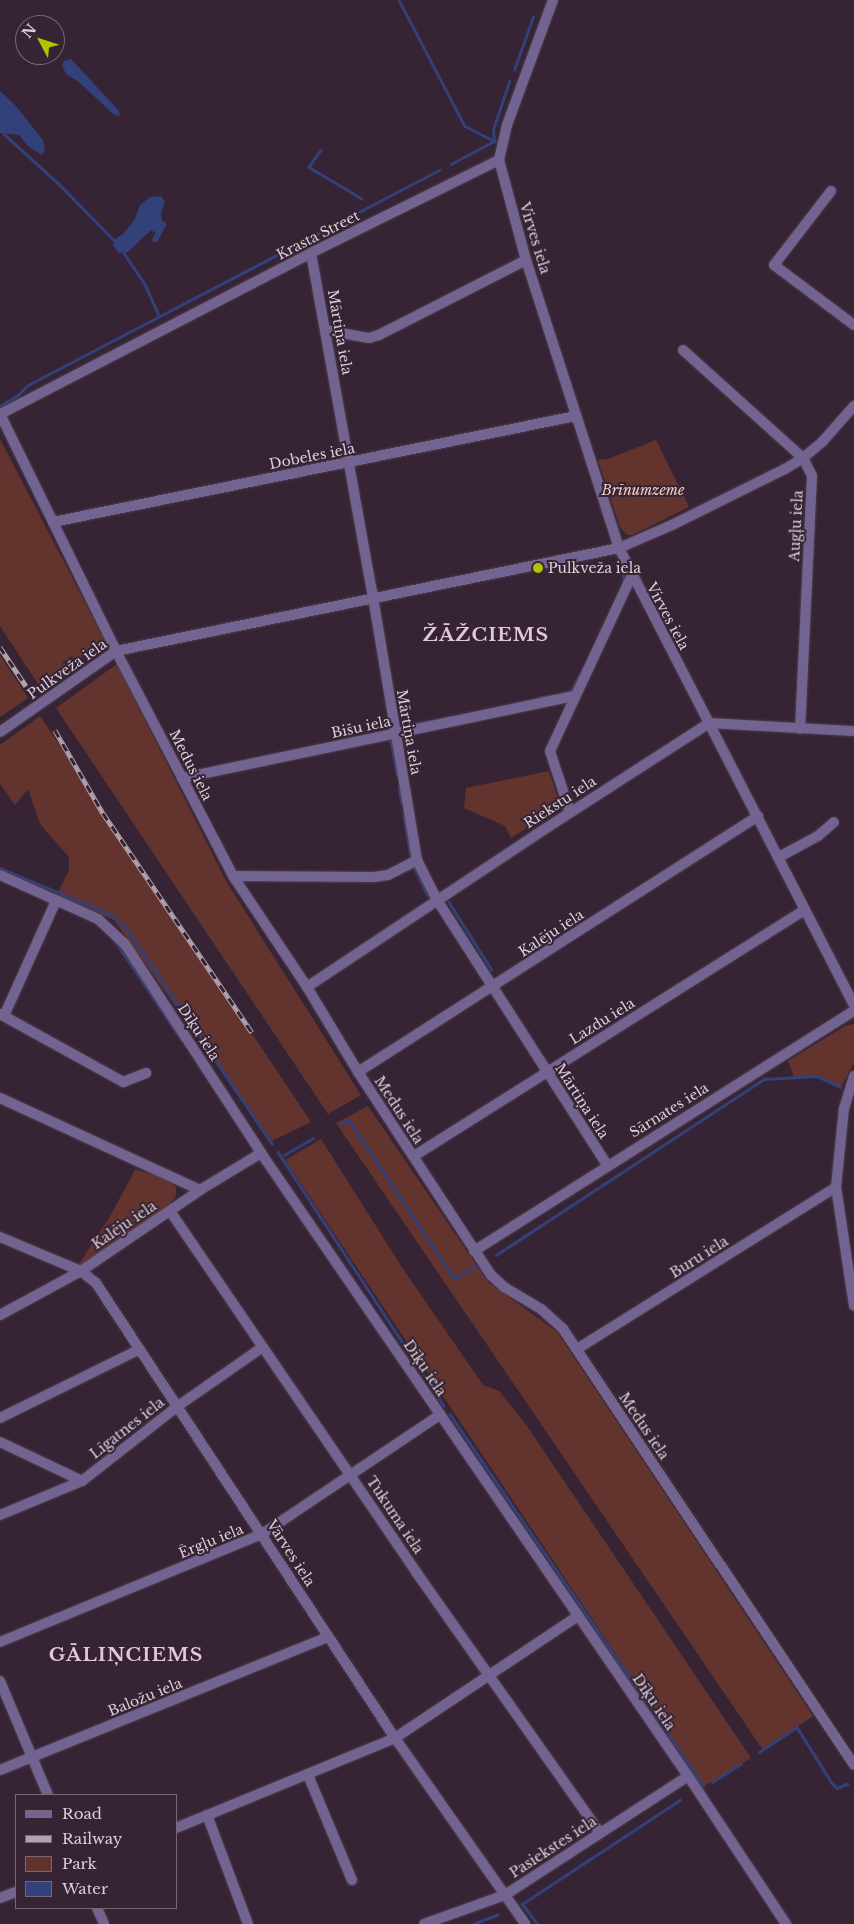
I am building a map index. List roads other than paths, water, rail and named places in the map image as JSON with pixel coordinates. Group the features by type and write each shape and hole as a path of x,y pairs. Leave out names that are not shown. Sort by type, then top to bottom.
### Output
{"street":[{"path":"499,160 507,125 553,0"},
{"name":"Krasta Street","path":"0,414 311,254 499,160"},
{"name":"Virves iela","path":"499,160 526,260 619,548 854,1005"},
{"path":"831,191 774,265 854,325"},
{"name":"Mārtiņa iela","path":"311,254 373,598 417,860 437,900 607,1165"},
{"path":"325,330 369,338 379,335 526,260"},
{"name":"Augļu iela","path":"683,350 803,458 812,476 800,729"},
{"name":"Pulkveža iela","path":"0,732 116,651 619,548 672,525 803,458 823,441 854,406"},
{"name":"Medus iela","path":"0,414 116,651 233,876 307,987 358,1072 474,1251 491,1275 504,1287 563,1328 854,1765"},
{"name":"Dobeles iela","path":"53,522 576,416"},
{"path":"570,812 550,750 632,576"},
{"name":"Bišu iela","path":"182,778 575,696"},
{"path":"709,724 854,731"},
{"name":"Riekstu iela","path":"307,987 570,812 709,724"},
{"name":"Kalēju iela","path":"358,1072 758,816"},
{"path":"779,857 818,836 834,822"},
{"path":"233,876 374,877 388,875 417,860"},
{"name":"Dīķu iela","path":"0,875 98,918 125,944 261,1153 688,1776 786,1924"},
{"path":"56,901 2,1015 124,1082 146,1073"},
{"name":"Lazdu iela","path":"414,1156 805,910"},
{"name":"Sārnates iela","path":"474,1251 607,1165 854,1011"},
{"path":"854,1076 844,1108 836,1187 854,1306"},
{"path":"0,1098 200,1190"},
{"name":"Kalēju iela","path":"0,1316 81,1271 200,1190 261,1153"},
{"name":"Buru iela","path":"577,1350 836,1187"},
{"name":"Tukuma iela","path":"170,1211 489,1676 600,1833"},
{"name":"Vārves iela","path":"0,1237 81,1271 96,1283 395,1738 525,1924"},
{"name":"Līgatnes iela","path":"0,1514 82,1481 178,1406 263,1347"},
{"path":"0,1418 140,1349"},
{"name":"Ērgļu iela","path":"0,1642 262,1534 440,1415"},
{"path":"0,1442 82,1481"},
{"path":"178,1827 395,1738 578,1616"},
{"name":"Baložu iela","path":"0,1770 328,1637"},
{"path":"0,1681 48,1794"},
{"path":"308,1775 343,1854 352,1880"},
{"name":"Pasiekstes iela","path":"424,1924 505,1895 688,1776"},
{"path":"207,1815 248,1924"},
{"path":"0,1898 15,1892"},
{"path":"96,1909 104,1924"}],"water":[{"path":"71,59 119,111 120,115 117,116 112,113 79,82 66,74 62,65 65,65 65,61"},
{"path":"0,91 14,104 43,140 45,150 42,155 29,147 19,135 0,133"},
{"path":"161,196 165,202 161,213 162,220 167,224 157,242 153,242 152,239 156,233 151,230 128,252 119,253 113,245 116,238 123,234 135,219 140,205 150,197"}],"waterway":[{"path":"399,0 465,126 494,141"},
{"path":"514,70 533,17"},
{"path":"494,141 493,130 509,82"},
{"path":"4,134 57,182 115,241"},
{"path":"451,164 494,141"},
{"path":"321,150 309,167 361,198"},
{"path":"0,406 18,395 28,385 439,170"},
{"path":"124,253 145,284 159,316"},
{"path":"622,567 624,580"},
{"path":"559,694 571,691 583,668"},
{"path":"538,698 553,695"},
{"path":"403,726 451,717"},
{"path":"391,740 397,774"},
{"path":"399,788 402,804"},
{"path":"404,816 411,856"},
{"path":"414,867 428,896"},
{"path":"0,868 110,914 124,925 272,1144"},
{"path":"449,902 492,970"},
{"path":"113,938 181,1039"},
{"path":"496,1255 764,1079 817,1076 841,1087"},
{"path":"340,1124 349,1120 454,1278 475,1267"},
{"path":"284,1155 314,1138"},
{"path":"278,1152 444,1406"},
{"path":"450,1414 704,1786"},
{"path":"759,1752 797,1727 832,1783 837,1788 847,1784"},
{"path":"712,1782 741,1764"},
{"path":"537,1924 522,1904 680,1800"},
{"path":"473,1924 497,1915"}],"railway":[{"path":"0,647 26,686"},
{"path":"55,730 103,813 252,1032"}],"place":[{"name":"Pulkveža iela","path":"538,568"}],"district":[{"name":"ŽĀŽCIEMS","path":"486,635"},
{"name":"GĀLIŅCIEMS","path":"126,1655"}],"park label":[{"name":"Brīnumzeme","path":"643,490"}]}
